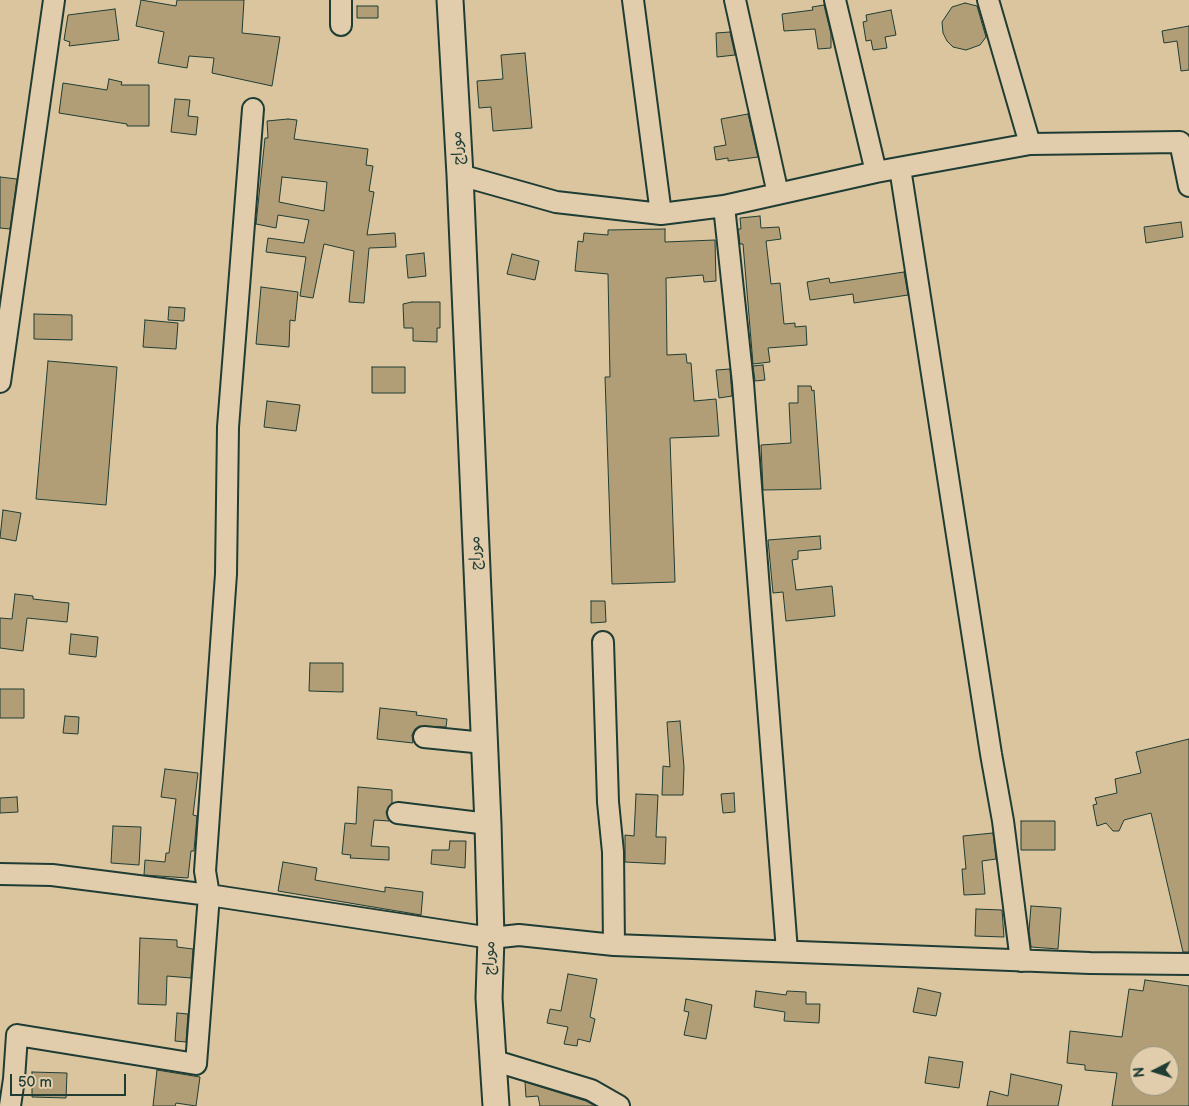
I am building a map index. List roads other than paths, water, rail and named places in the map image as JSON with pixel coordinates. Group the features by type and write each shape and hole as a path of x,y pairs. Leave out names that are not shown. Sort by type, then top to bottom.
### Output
{"main road":[{"name":"موراج","path":"450,0 460,175 488,824 491,938 489,998 496,1106"}],"street":[{"path":"0,382 54,0"},
{"path":"341,0 341,25"},
{"path":"634,0 661,214"},
{"path":"735,0 778,194"},
{"path":"835,0 876,172"},
{"path":"988,0 1030,144"},
{"path":"10,1106 14,1079 8,1033 196,1064 209,895 205,871 226,574 228,427 252,109"},
{"path":"460,175 556,202 661,214 724,206 876,172 1030,144 1180,142 1189,186"},
{"path":"900,168 1003,821 1021,961"},
{"path":"724,206 743,383 787,951"},
{"path":"603,642 614,945"},
{"path":"424,737 484,743"},
{"path":"398,813 488,824"},
{"path":"0,874 52,875 209,895 491,938 519,935 614,945 1021,961 1189,964"},
{"path":"492,1060 591,1090 619,1106"}]}
